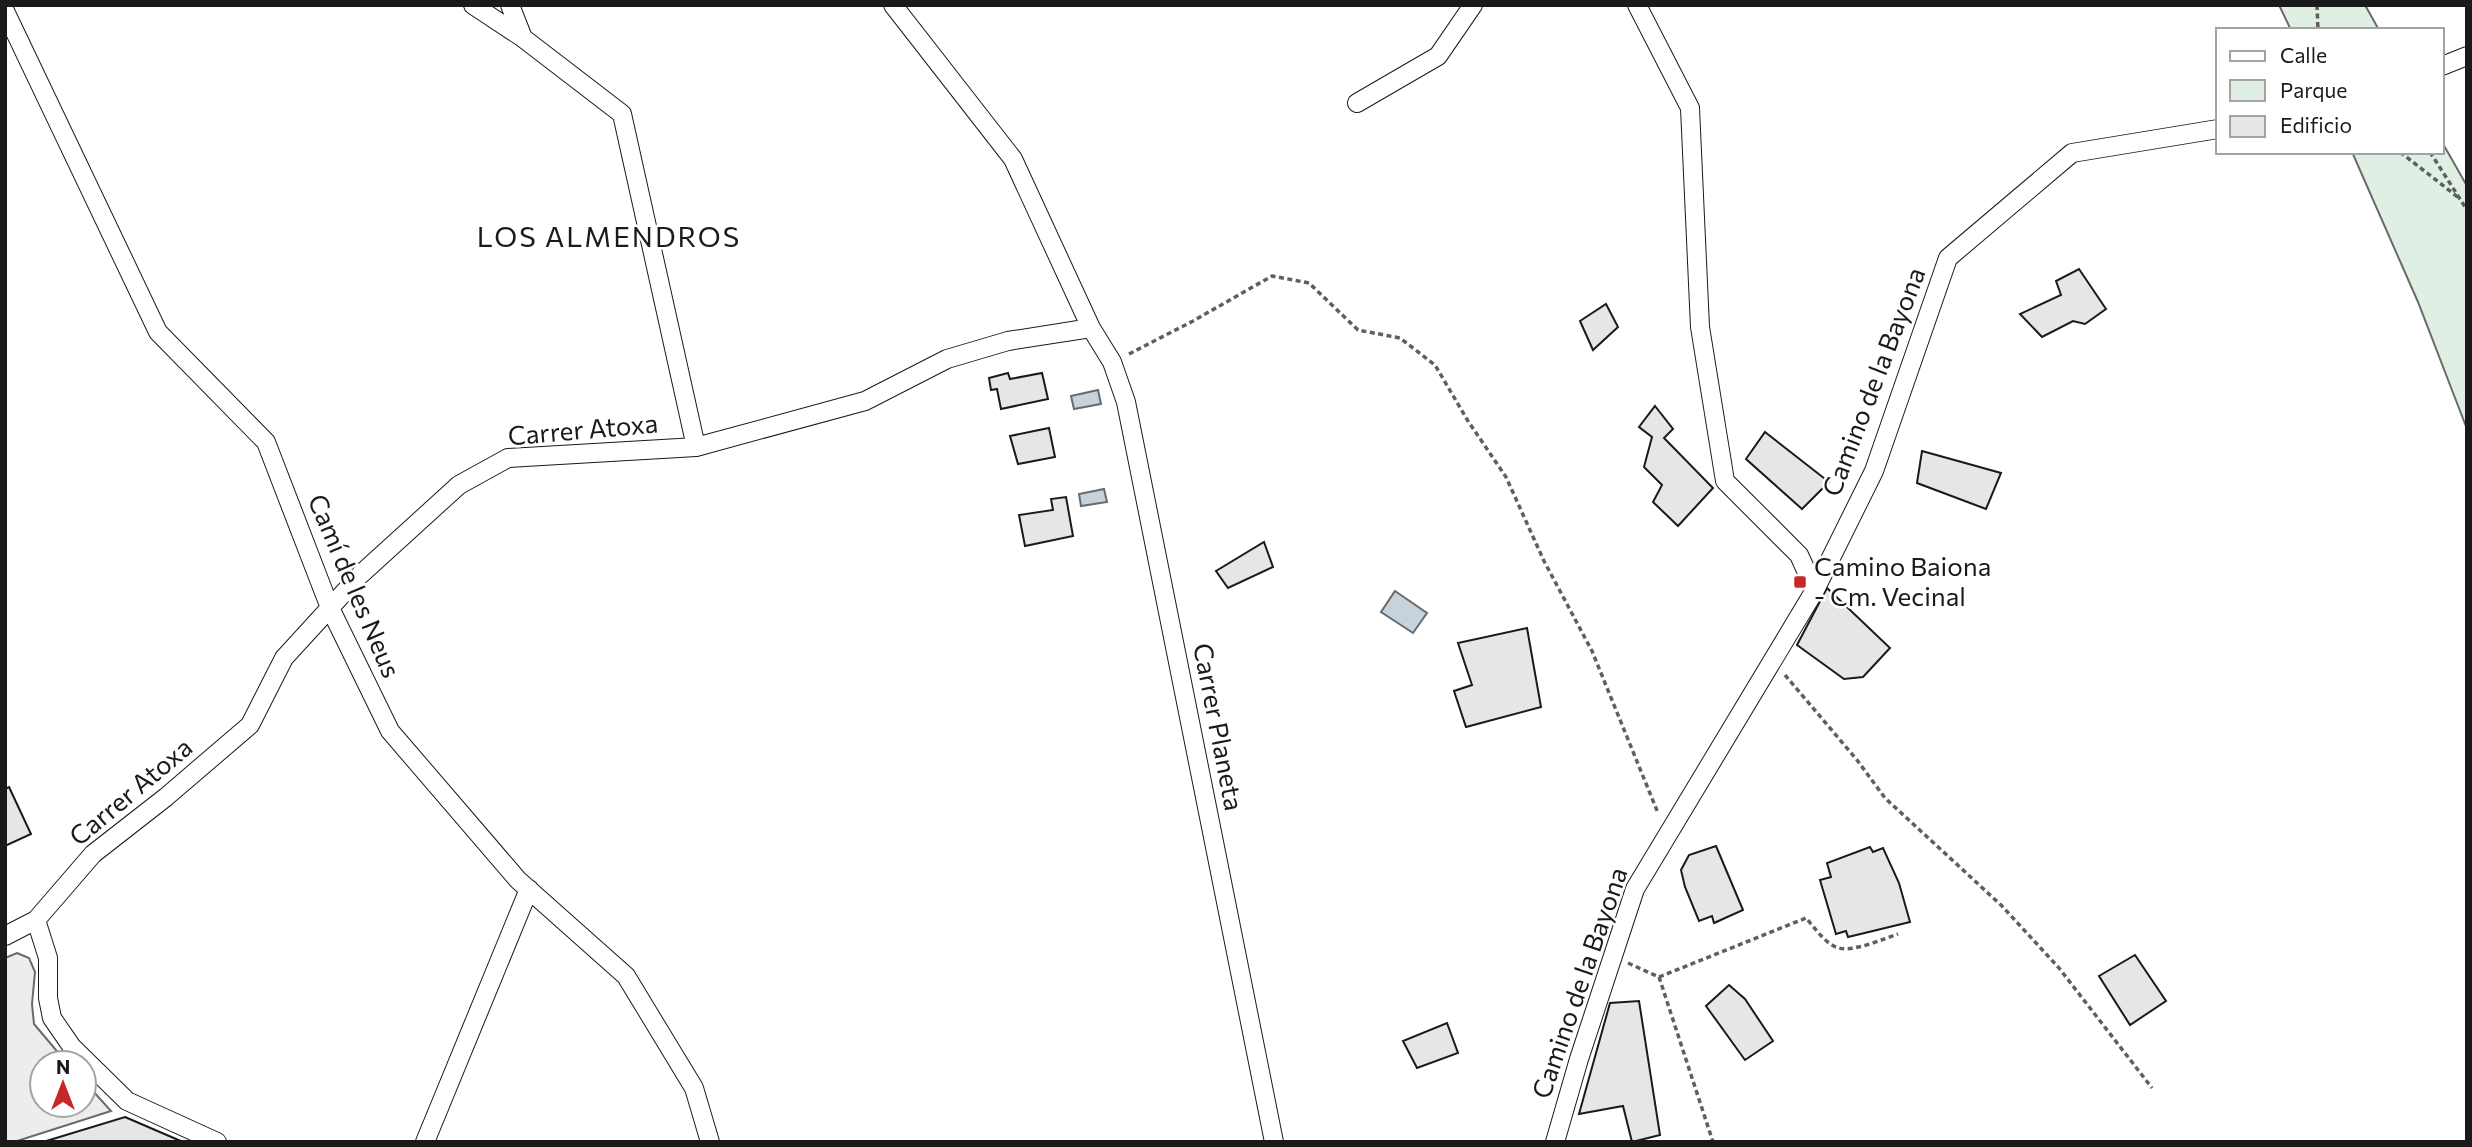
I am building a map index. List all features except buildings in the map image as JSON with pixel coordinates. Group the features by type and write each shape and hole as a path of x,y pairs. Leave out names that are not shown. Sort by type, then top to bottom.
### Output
{"street":[{"path":"473,5 523,38 622,114 696,447"},
{"path":"510,5 523,38"},
{"name":"Carrer Planeta","path":"893,5 1013,159 1091,328 1112,362 1126,402 1274,1142"},
{"path":"1357,103 1438,56 1473,5"},
{"path":"1637,5 1690,108 1700,327 1725,481 1799,555 1815,590"},
{"name":"Camí de les Neus","path":"5,11 158,332 266,442 330,608 390,732 528,889 626,976 694,1088 710,1142"},
{"path":"2444,65 2467,56"},
{"name":"Camino de la Bayona","path":"1555,1142 1578,1059 1635,889 1815,590 1874,471 1948,258 2072,153 2216,130"},
{"name":"Carrer Atoxa","path":"5,936 36,920 93,854 166,797 250,725 284,658 360,575 459,485 508,458 696,447 864,401 947,359 1008,341 1091,328"},
{"path":"425,1142 528,889"},
{"path":"36,920 48,958 48,998 52,1018 72,1047 127,1101 217,1142"}],"path":[{"path":"2317,5 2319,28"},
{"path":"2403,154 2459,198"},
{"path":"2431,154 2467,210"},
{"path":"1112,362 1193,321 1272,276 1309,283 1358,330 1400,338 1435,365 1468,421 1506,477 1544,561 1592,651 1667,835"},
{"path":"1773,660 1857,760 1885,799 2002,906 2059,968 2152,1088"},
{"path":"1612,956 1659,977 1806,918 1824,938 1839,948 1862,946 1898,934"},
{"path":"1659,977 1713,1142"}],"green space":[{"path":"2279,5 2365,5 2378,28 2290,28"},
{"path":"2444,146 2467,186 2467,429 2418,302 2353,154 2444,154"}],"shaded area":[{"path":"1098,390 1101,404 1074,409 1071,396"},
{"path":"1104,489 1107,502 1081,506 1079,494"},
{"path":"1395,591 1427,613 1413,633 1381,612"},
{"path":"17,953 29,958 35,972 32,1004 34,1024 55,1049 28,1049 28,1119 86,1119 14,1142 5,1142 5,958"},
{"path":"98,1097 111,1111 98,1115"}],"place":[{"name":"Camino Baiona - Cm. Vecinal","path":"1800,582"}],"district":[{"name":"LOS ALMENDROS","path":"609,237"}]}
